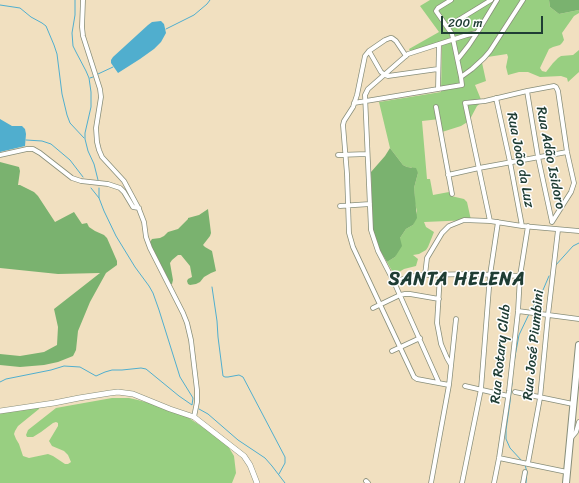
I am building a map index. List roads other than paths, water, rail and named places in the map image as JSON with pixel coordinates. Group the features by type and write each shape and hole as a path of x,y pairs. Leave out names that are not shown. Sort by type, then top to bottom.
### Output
{"main road":[{"path":"566,483 579,345"}],"street":[{"path":"83,0 83,36 100,89 101,97 96,128 99,150 102,156 124,181 139,208 150,248 183,313 189,331 197,390 197,402 194,417"},
{"path":"354,103 462,85 454,39 436,10 451,0"},
{"path":"447,27 491,0"},
{"path":"458,59 477,33 497,0"},
{"path":"461,77 472,69 490,51 523,0"},
{"path":"439,383 420,338 378,251 370,227 365,95 368,89 411,52 477,33"},
{"path":"406,56 396,41 390,38 369,51 363,62 357,95 343,125 346,154 349,233 351,241 414,377 417,379 449,385"},
{"path":"438,89 439,44"},
{"path":"369,51 384,75 391,76 438,69"},
{"path":"490,221 465,103 485,101 554,86 558,91 567,152 574,183 568,198 552,222"},
{"name":"Rua Adão Isidoro","path":"527,91 538,157 552,222 552,229"},
{"path":"357,95 365,95"},
{"name":"Rua João da Luz","path":"496,98 522,226"},
{"path":"436,107 452,194"},
{"path":"0,155 33,149 72,178 82,181 108,184 120,188 133,206 139,208"},
{"path":"448,175 567,152"},
{"path":"338,155 367,154"},
{"path":"340,206 370,204"},
{"path":"425,275 429,253 445,229 467,219 558,230 579,231"},
{"path":"462,483 481,389 490,275 498,222"},
{"name":"Rua Rotary Club","path":"494,483 508,396 518,311 520,276 528,226"},
{"name":"Rua José Piumbini","path":"525,463 540,398 558,230"},
{"path":"394,282 409,277 425,275 471,274 520,276"},
{"path":"440,275 437,315 438,329 441,344 450,365"},
{"path":"373,308 400,296 410,294 439,299"},
{"path":"518,311 579,319"},
{"path":"432,483 449,385 456,319"},
{"path":"392,351 420,338"},
{"path":"465,386 508,396"},
{"path":"0,411 54,404 118,392 133,394 194,417 244,456 250,465 257,483"},
{"path":"515,392 573,404"},
{"path":"571,438 576,432 579,422"},
{"path":"499,458 567,472"},
{"path":"523,483 525,472"}],"water":[{"path":"161,21 164,24 166,33 161,42 154,49 118,73 111,63 113,57 152,22"},
{"path":"0,119 12,126 22,126 25,129 25,146 0,152"}],"waterway":[{"path":"75,0 75,15 72,33 73,46 89,78 91,107 85,139 98,180"},
{"path":"166,29 194,15 210,0"},
{"path":"0,5 20,8 46,26 57,54 62,94 67,115 70,123 84,138"},
{"path":"98,74 113,67"},
{"path":"26,140 42,141 51,144 70,160 83,177"},
{"path":"91,188 99,198"},
{"path":"0,382 6,379 64,366 80,367 96,376 112,370 141,368 146,369 192,405 193,398 180,377 153,293 116,236 99,198 99,188"},
{"path":"555,266 573,246 579,243"},
{"path":"531,311 549,276"},
{"path":"212,287 223,376 228,377 239,375 243,377 285,457 285,463 279,474"},
{"path":"514,362 519,335 529,314"},
{"path":"512,383 506,439 510,448 522,461"},
{"path":"199,409 208,414 238,440 265,458 285,483"},
{"path":"525,465 527,472 526,483"}],"district":[{"name":"SANTA HELENA","path":"457,280"}]}
